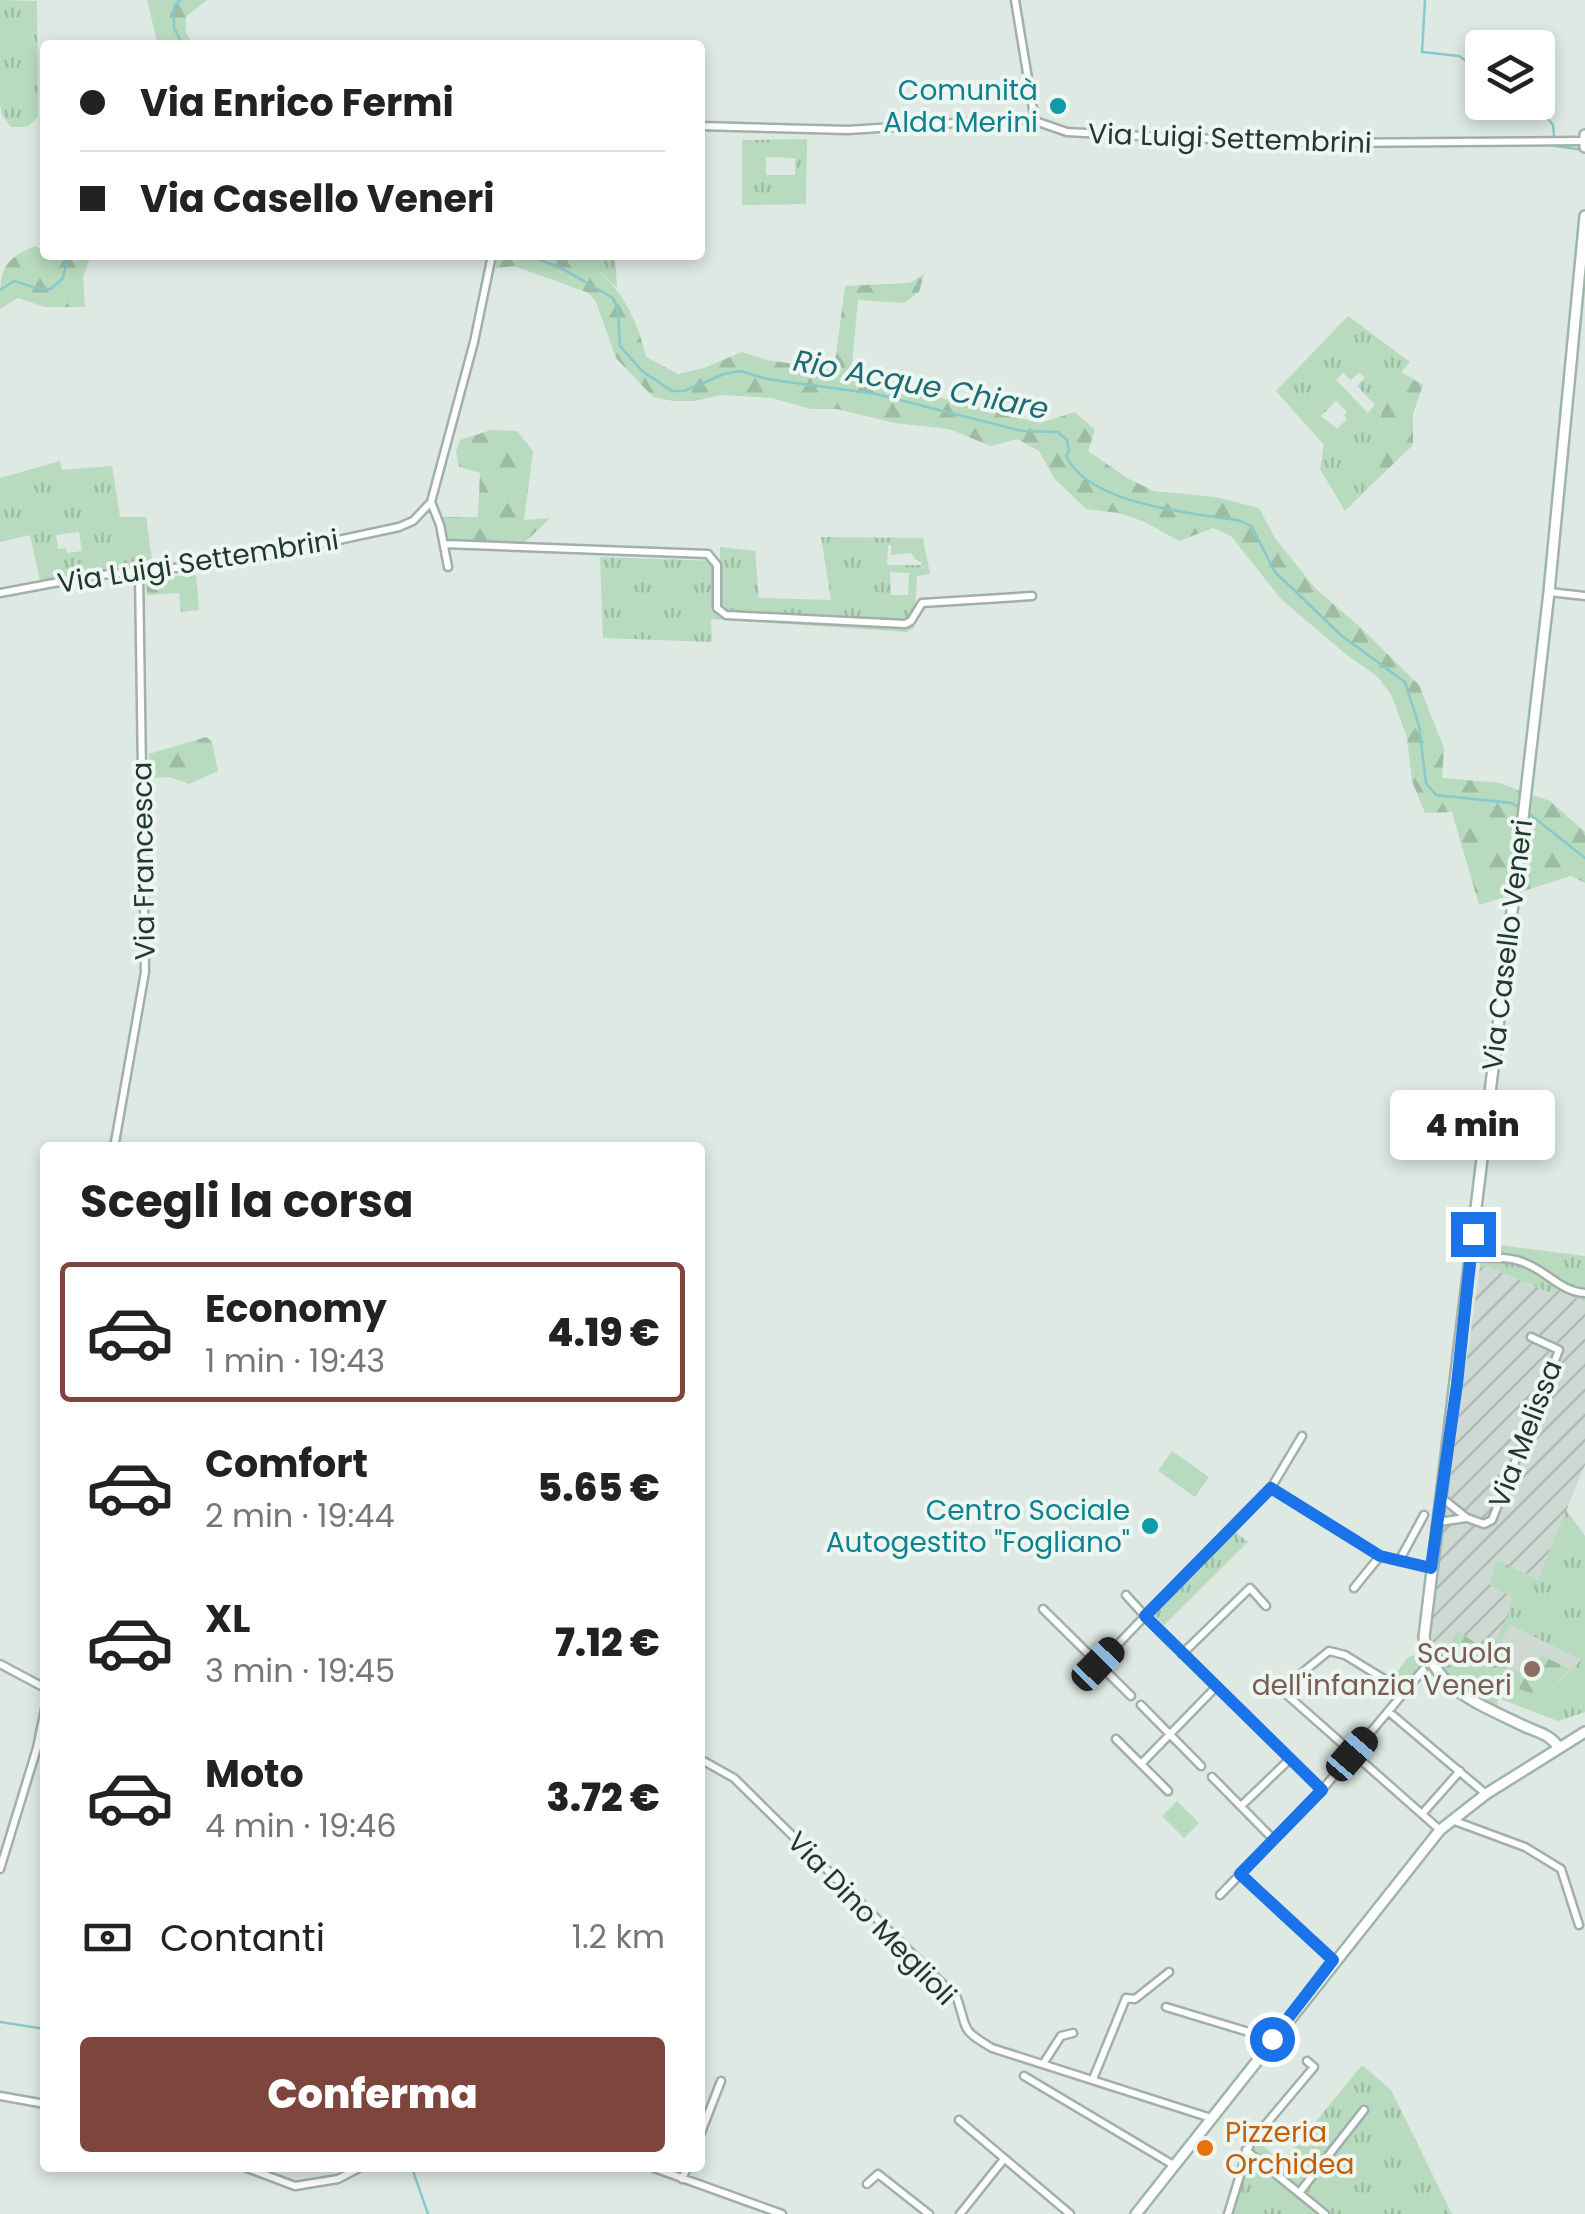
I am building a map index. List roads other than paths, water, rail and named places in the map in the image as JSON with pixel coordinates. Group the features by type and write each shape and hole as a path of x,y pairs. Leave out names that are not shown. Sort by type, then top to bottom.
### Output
{"street":[{"path":"1015,0 1035,121"},
{"name":"Via Luigi Settembrini","path":"705,126 848,130 1016,119 1075,133 1178,138 1326,143 1584,141"},
{"name":"Via Casello Veneri","path":"1554,1751 1536,1732 1446,1683 1428,1656 1424,1636 1549,592 1585,216"},
{"path":"448,567 431,502 474,342 491,260"},
{"name":"Via Luigi Settembrini","path":"0,593 91,576 236,562 399,527 413,521 431,502"},
{"path":"444,544 708,554 717,566 716,608 726,615 905,624 922,604 1032,596"},
{"name":"Via Francesca","path":"115,1142 145,972 139,572"},
{"path":"1549,592 1585,596"},
{"path":"1471,1258 1514,1259 1531,1265 1567,1290 1585,1293"},
{"name":"Via Melissa","path":"1442,1498 1467,1518 1484,1524 1492,1520 1559,1350 1531,1337"},
{"path":"1098,1664 1271,1488 1302,1436"},
{"path":"1271,1488 1380,1556 1431,1568"},
{"path":"1399,1561 1424,1514"},
{"name":"Via Melissa","path":"1438,1523 1446,1518 1467,1518"},
{"path":"1354,1588 1380,1556"},
{"path":"1182,1654 1250,1588 1266,1606"},
{"path":"1126,1594 1214,1688 1322,1790"},
{"path":"1044,1609 1131,1696"},
{"path":"1405,1692 1345,1655 1329,1652 1303,1672 1286,1694 1440,1830"},
{"path":"0,1664 40,1685"},
{"path":"1220,1894 1322,1790 1423,1670"},
{"path":"1141,1764 1214,1688"},
{"path":"1141,1706 1201,1766"},
{"path":"1389,1712 1486,1794"},
{"path":"1136,2214 1333,1960 1440,1830 1486,1794 1585,1732"},
{"path":"0,1869 40,1733"},
{"path":"1116,1739 1168,1792"},
{"path":"1241,1806 1290,1760"},
{"name":"Via Dino Meglioli","path":"705,1762 734,1778 957,1998 969,2034 992,2048 1212,2119"},
{"path":"1422,1814 1460,1771"},
{"path":"1212,1777 1273,1839"},
{"path":"1451,1820 1525,1847 1560,1869 1579,1925"},
{"path":"1240,1874 1333,1960"},
{"path":"1093,2079 1126,1998 1135,1998 1170,1972"},
{"path":"1166,2007 1272,2039"},
{"path":"1043,2064 1061,2036 1073,2033"},
{"path":"1228,2214 1246,2150 1314,2067 1307,2061"},
{"path":"1024,2076 1175,2166"},
{"path":"705,2123 722,2081"},
{"path":"0,2096 40,2103"},
{"path":"1299,2193 1364,2110"},
{"path":"959,2120 1070,2214"},
{"path":"1246,2150 1325,2214"},
{"path":"960,2214 1004,2159"},
{"path":"258,2172 295,2186 338,2179 352,2172"},
{"path":"664,2172 782,2214"},
{"path":"682,2179 685,2172"},
{"path":"867,2184 878,2174 929,2214"}],"waterway":[{"path":"180,0 174,7 174,28 180,40"},
{"path":"1425,0 1422,52 1465,60"},
{"path":"1549,120 1555,146 1584,150"},
{"path":"0,290 14,281 51,289 63,278 67,260"},
{"name":"Rio Acque Chiare","path":"541,260 613,298 618,310 620,346 642,371 672,391 684,391 740,371 767,379 876,394 1022,431 1058,432 1067,440 1066,456 1078,473 1096,486 1144,504 1241,521 1252,527 1275,572 1342,636 1405,682 1419,726 1426,783 1436,795 1511,803 1520,808"},
{"name":"Rio Acque Chiare","path":"1527,812 1585,858"},
{"path":"0,2022 40,2028"},
{"path":"413,2172 428,2214"}],"place":[{"name":"Comunità Alda Merini","path":"1058,106"},
{"name":"Centro Sociale Autogestito \"Fogliano\"","path":"1150,1526"},
{"name":"Scuola dell'infanzia Veneri","path":"1532,1669"},
{"name":"Pizzeria Orchidea","path":"1205,2148"}]}
